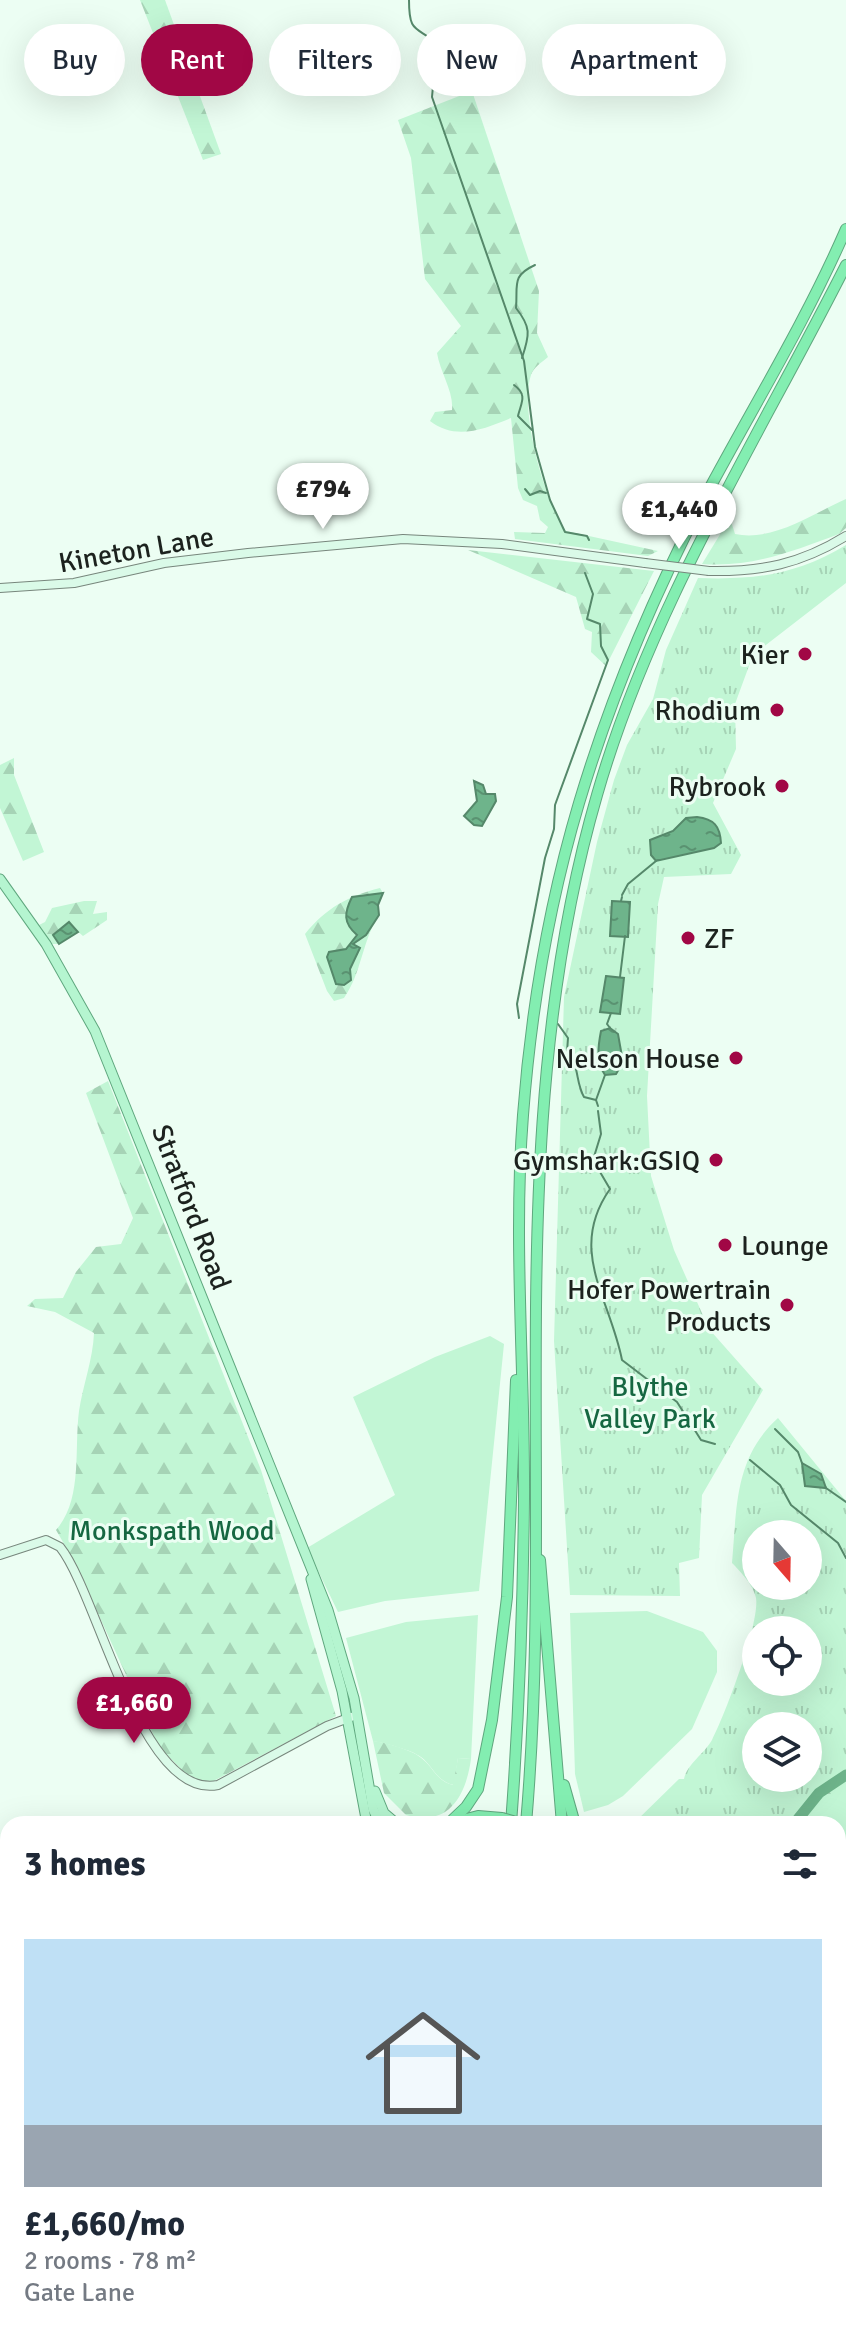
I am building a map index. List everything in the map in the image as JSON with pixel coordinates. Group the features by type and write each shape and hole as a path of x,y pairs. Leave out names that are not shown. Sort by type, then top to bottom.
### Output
{"highway":[{"path":"507,1816 517,1749 524,1499 522,1118 534,1009 553,902 578,806 607,714 642,627 707,494 826,275 846,229"},
{"path":"524,1816 535,1547 539,1126 555,980 575,878 616,733 655,635 693,555 846,265"},
{"path":"457,1816 471,1802 478,1789 494,1708 507,1597 522,1310"},
{"path":"535,1547 542,1566 562,1816"},
{"path":"558,1760 573,1816"}],"main road":[{"name":"Stratford Road","path":"0,879 46,944 95,1031 328,1610 353,1717 365,1753 376,1816"},
{"name":"Stratford Road","path":"353,1717 366,1816"},
{"path":"365,1753 379,1805 389,1816"}],"street":[{"name":"Kineton Lane","path":"0,588 74,583 164,563 403,539 502,544 709,571 770,570 805,558 846,536"},
{"path":"0,1555 46,1540 60,1547 80,1584 136,1718 156,1749 194,1784 206,1788 218,1785 353,1717"}],"green space":[{"path":"140,0 165,0 174,24 149,24"},
{"path":"178,96 200,96 221,154 203,160"},
{"path":"459,96 474,96 539,291 537,333 548,357 531,375 528,410 536,454 550,499 566,531 658,551 648,556 515,539 514,532 545,533 548,527 540,520 537,506 523,500 518,488 511,418 480,429 460,432 450,431 430,421 435,412 452,410 451,396 437,353 461,326 425,279 411,158 398,120"},
{"path":"846,499 846,528 839,534 755,561 702,564 730,518 735,534 764,534 792,525"},
{"name":"Blythe Valley Park","path":"846,545 846,583 753,655 735,704 736,749 713,803 741,855 731,874 664,877 658,904 647,1096 651,1176 674,1250 709,1329 763,1390 702,1495 699,1558 679,1563 680,1596 570,1595 554,1341 564,997 597,842 627,745 653,699 666,650 698,578 775,574 810,563"},
{"path":"468,550 654,571 606,666 591,652 592,632 585,629 576,597"},
{"path":"14,758 14,775 44,852 23,861 0,808 0,765"},
{"path":"380,888 383,893 378,905 379,915 355,978 344,998 334,1001 327,991 305,934 338,904"},
{"path":"97,901 93,914 107,912 107,920 83,936 68,923 53,935 59,944 52,944 39,925 45,922 52,908"},
{"name":"Monkspath Wood","path":"108,1081 261,1470 336,1716 206,1785 189,1777 159,1747 74,1561 56,1530 65,1518 74,1489 79,1411 94,1333 55,1312 27,1306 35,1299 63,1298 76,1272 96,1247 121,1244 133,1218 86,1093"},
{"path":"490,1336 504,1344 479,1591 385,1601 338,1612 307,1548 395,1495 353,1397 435,1357"},
{"name":"Blythe Valley Park","path":"778,1418 846,1501 846,1775 822,1791 822,1712 742,1712 742,1792 820,1792 800,1816 641,1816 679,1779 684,1779 709,1745 742,1663 742,1696 822,1696 822,1616 755,1616 756,1600 822,1600 822,1520 742,1520 742,1573 732,1563 737,1503 745,1467 764,1433"},
{"path":"647,1611 703,1632 717,1651 717,1672 692,1729 623,1796 608,1805 584,1812 575,1774 570,1613"},
{"path":"478,1615 471,1759 458,1758 454,1785 443,1781 417,1754 373,1741 346,1638 406,1622"},
{"path":"846,1673 846,1787 833,1796 821,1816 747,1816 785,1792 822,1792 822,1739"},
{"path":"373,1741 416,1754 442,1780 453,1785 458,1758 471,1759 460,1796 453,1805 436,1816 406,1815 384,1793"},
{"path":"846,1775 846,1816 802,1816"}],"water":[{"path":"474,781 483,785 486,794 495,794 496,801 482,826 474,825 464,816 477,801"},
{"path":"697,817 715,824 721,843 714,848 656,861 651,855 650,840 673,831 686,818"},
{"path":"383,893 378,905 379,915 366,935 353,944 360,948 350,969 351,980 344,985 336,984 327,957 329,952 346,949 357,935 346,918 352,897"},
{"path":"612,901 630,902 628,937 610,936"},
{"path":"69,922 78,932 59,944 53,935"},
{"path":"606,976 624,978 620,1014 600,1012"},
{"path":"610,1028 618,1034 623,1062 616,1074 605,1075 599,1059 599,1042 601,1031"},
{"path":"802,1463 821,1474 826,1488 805,1486"}],"waterway":[{"path":"409,0 412,24 437,43 432,97 524,361 535,447 550,500 565,532 587,536 589,540"},
{"path":"522,358 528,331 516,308 517,282 522,273 535,265"},
{"path":"514,385 522,396 518,416 532,430"},
{"path":"525,489 530,495 540,491 546,493"},
{"path":"519,1018 517,1004 545,858 554,829 555,805 608,660 601,646 600,624 587,619 593,594 585,573"},
{"path":"622,895 628,884 656,861"},
{"path":"621,901 622,897"},
{"path":"620,977 625,936"},
{"path":"610,1028 607,1024 611,1013"},
{"path":"558,1024 568,1038 567,1052 574,1063 584,1097 596,1100 598,1106"},
{"path":"596,1100 605,1075"},
{"path":"598,1111 601,1134 593,1160 610,1189 598,1211 592,1233 592,1254 595,1274 622,1360 677,1402 701,1440 715,1444"},
{"path":"775,1429 798,1452 802,1463"},
{"path":"750,1460 780,1485 791,1505 838,1543 846,1558"},
{"path":"826,1488 846,1502"},
{"path":"800,1816 819,1793 846,1775"}],"place":[{"name":"Kier","path":"805,654"},
{"name":"Rhodium","path":"777,710"},
{"name":"Rybrook","path":"782,786"},
{"name":"ZF","path":"688,938"},
{"name":"Nelson House","path":"736,1058"},
{"name":"Gymshark:GSIQ","path":"716,1160"},
{"name":"Lounge","path":"725,1245"},
{"name":"Hofer Powertrain Products","path":"787,1305"}]}
